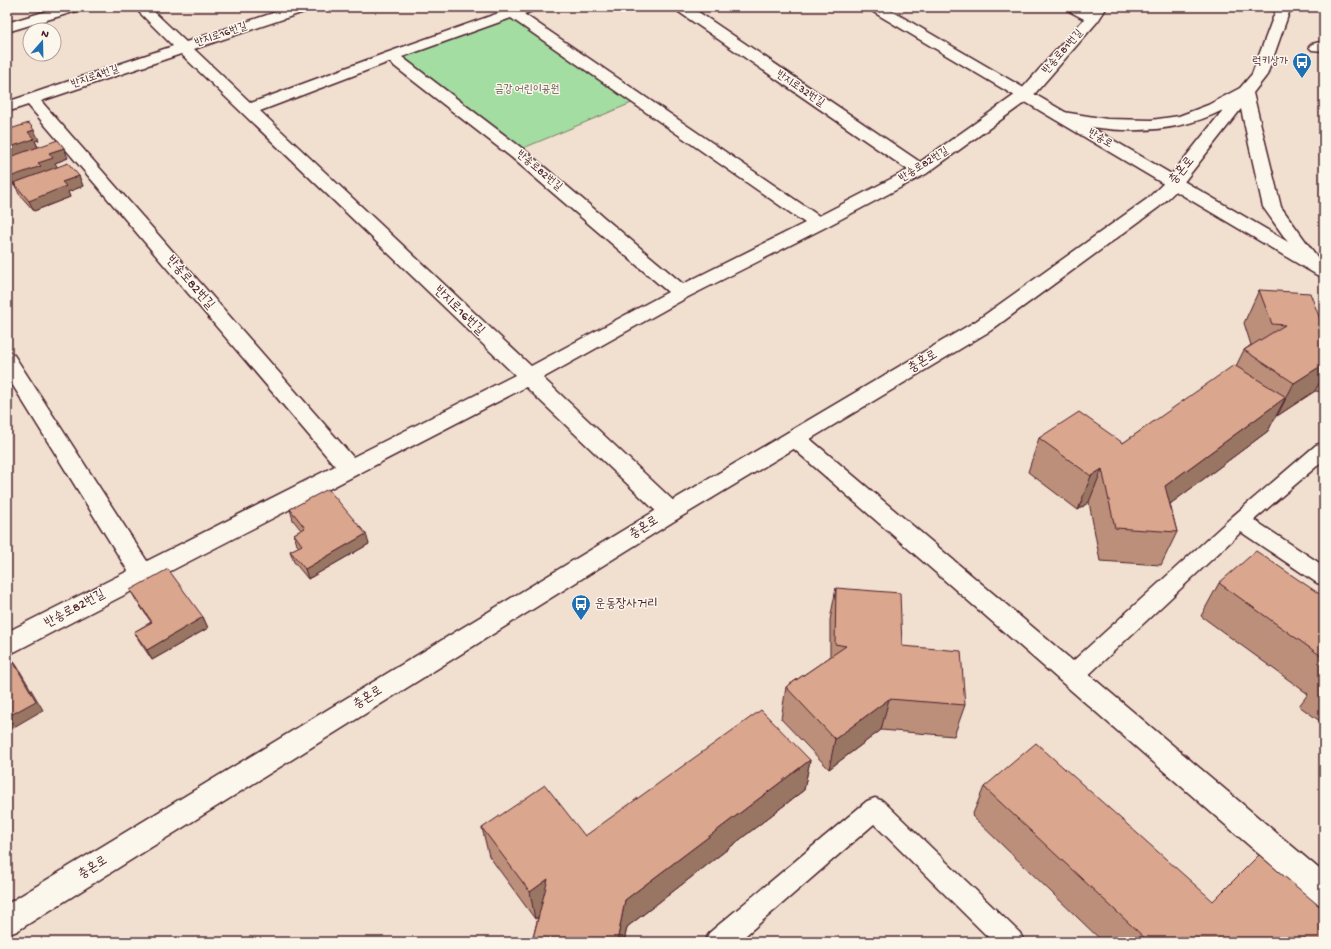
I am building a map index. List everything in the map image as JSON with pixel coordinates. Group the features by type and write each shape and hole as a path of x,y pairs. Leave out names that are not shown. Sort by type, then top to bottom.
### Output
{"street":[{"path":"7,28 76,7"},
{"name":"반지로16번길","path":"141,7 182,48 671,512"},
{"name":"반지로16번길","path":"182,48 305,7"},
{"path":"248,110 391,56 530,7"},
{"name":"반지로32번길","path":"681,7 920,170"},
{"name":"반송로","path":"875,7 1319,268"},
{"path":"1072,7 1097,12"},
{"name":"충혼로","path":"7,921 671,512 983,326 1153,203 1174,183 1259,75 1284,7"},
{"name":"반송로81번길","path":"1025,96 1097,12"},
{"path":"513,13 818,224"},
{"name":"반지로4번길","path":"7,107 182,48"},
{"name":"반송로82번길","path":"391,56 517,153 681,293"},
{"path":"1245,92 1272,207 1286,228 1319,268"},
{"name":"충혼로","path":"1063,117 1102,124 1127,125 1181,121 1201,114 1245,92"},
{"name":"반송로82번길","path":"7,644 349,467 528,377 681,293 818,224 920,170 1025,96"},
{"name":"반송로82번길","path":"31,99 349,467"},
{"path":"7,360 142,574"},
{"path":"795,438 1324,892"}],"lane":[{"path":"1072,676 1240,521 1323,450 1324,451"},
{"path":"1240,521 1324,577"},
{"path":"718,942 875,809 1011,942"}],"green space":[{"name":"금강 어린이공원","path":"511,17 634,102 521,149 401,58"}],"building":[{"path":"29,123 34,130 28,132 34,139 7,148 7,130"},
{"path":"58,140 64,148 49,153 53,158 38,163 41,166 10,177 7,172 7,158"},
{"path":"68,163 79,176 62,182 66,186 29,201 14,183"},
{"path":"1259,290 1310,293 1322,324 1324,324 1324,364 1294,383 1244,350 1285,325 1272,324"},
{"path":"1234,365 1286,397 1165,486 1177,532 1115,528 1102,469 1091,476 1039,438 1079,412 1123,443"},
{"path":"328,489 366,534 305,569 290,551 302,545 294,534 305,528 290,509"},
{"path":"1256,551 1324,597 1324,658 1219,583"},
{"path":"168,569 203,617 147,650 134,632 152,622 130,590"},
{"path":"836,588 900,593 902,646 961,651 965,705 889,699 835,739 786,687 846,646 835,644"},
{"path":"10,656 36,701 7,717 7,658"},
{"path":"761,710 810,760 625,900 617,942 532,942 548,879 530,892 482,828 545,785 585,836"},
{"path":"1036,743 1213,901 1259,855 1324,910 1324,940 1322,942 1149,942 984,787"}],"place":[{"name":"럭키상가","path":"1302,79"},
{"name":"운동장사거리","path":"581,621"}]}
